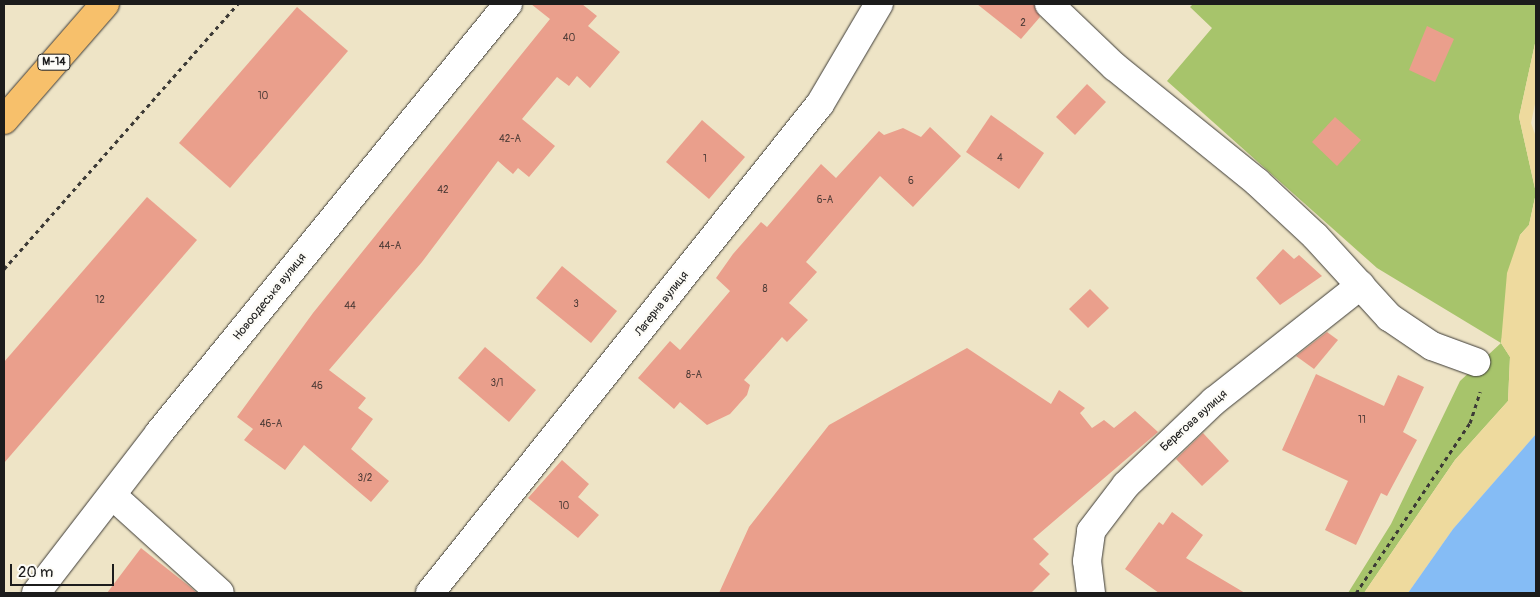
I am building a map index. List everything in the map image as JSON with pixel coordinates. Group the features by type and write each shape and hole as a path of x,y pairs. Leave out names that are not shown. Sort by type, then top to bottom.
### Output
{"highway":[{"name":"М-14","path":"4,120 105,4"}],"street":[{"name":"Новоодеська вулиця","path":"36,593 113,496 159,433 508,4"},
{"name":"Лагерна вулиця","path":"430,593 820,104 879,4"},
{"path":"1050,4 1115,67 1257,182 1396,322 1432,346 1476,362"},
{"name":"Берегова вулиця","path":"1091,593 1087,561 1091,531 1126,485 1214,401 1361,285"},
{"path":"113,496 220,593"}],"path":[{"path":"4,269 238,4"},
{"path":"1356,593 1470,423 1481,388 1476,362"}],"green space":[{"path":"1193,4 1536,4 1536,39 1519,117 1536,193 1529,225 1520,235 1501,343 1377,268 1167,81 1212,28 1190,7"},
{"path":"1501,343 1510,357 1508,401 1455,460 1364,593 1348,593 1391,524 1460,381"}],"sand":[{"path":"1536,39 1536,99 1531,123 1536,137 1536,193 1519,117"},
{"path":"1536,193 1536,434 1453,529 1408,593 1364,593 1455,460 1508,401 1510,357 1501,343 1507,273 1520,235 1529,225"}],"water":[{"path":"1536,434 1536,593 1408,593 1453,529"}],"building":[{"path":"531,4 582,4 597,16 588,26 620,52 590,88 577,76 569,86 557,77 522,119 555,146 529,177 518,168 513,174 498,161 422,262 329,370 366,398 358,408 373,419 351,449 389,481 371,502 304,445 285,470 244,440 253,429 237,417 313,313 550,19"},
{"path":"977,4 1034,4 1040,17 1021,39"},
{"path":"297,7 348,51 230,188 179,143"},
{"path":"1427,26 1454,39 1435,82 1409,70"},
{"path":"1087,84 1106,102 1075,135 1056,117"},
{"path":"991,115 1044,153 1019,189 966,152"},
{"path":"1335,117 1361,140 1337,166 1312,142"},
{"path":"702,120 745,157 709,199 666,162"},
{"path":"930,127 961,156 913,207 880,176 806,262 817,272 789,303 808,320 787,342 782,337 744,380 750,385 747,395 730,414 707,425 680,402 674,409 638,378 670,341 680,350 730,291 716,278 733,254 761,222 767,227 821,164 836,178 879,131 884,135 903,128 921,137"},
{"path":"147,197 197,240 4,463 4,362"},
{"path":"1283,249 1294,259 1299,255 1322,276 1280,305 1256,278"},
{"path":"562,266 617,311 591,343 536,298"},
{"path":"1090,289 1109,308 1088,328 1069,309"},
{"path":"1327,332 1338,340 1314,369 1296,356"},
{"path":"485,347 536,390 509,422 458,378"},
{"path":"967,348 1051,404 1059,390 1085,408 1080,413 1092,428 1104,420 1114,428 1135,411 1158,432 1033,539 1049,554 1039,564 1050,574 1031,593 719,593 749,527 829,425"},
{"path":"1316,374 1384,406 1398,375 1424,387 1403,432 1417,440 1387,496 1381,493 1356,545 1325,530 1348,481 1282,450"},
{"path":"1203,433 1229,461 1202,486 1176,459"},
{"path":"562,460 589,484 578,497 599,515 578,538 528,498"},
{"path":"1172,512 1203,535 1186,558 1245,593 1159,593 1125,569 1159,522 1163,525"},
{"path":"141,548 189,586 197,593 107,593"}]}
